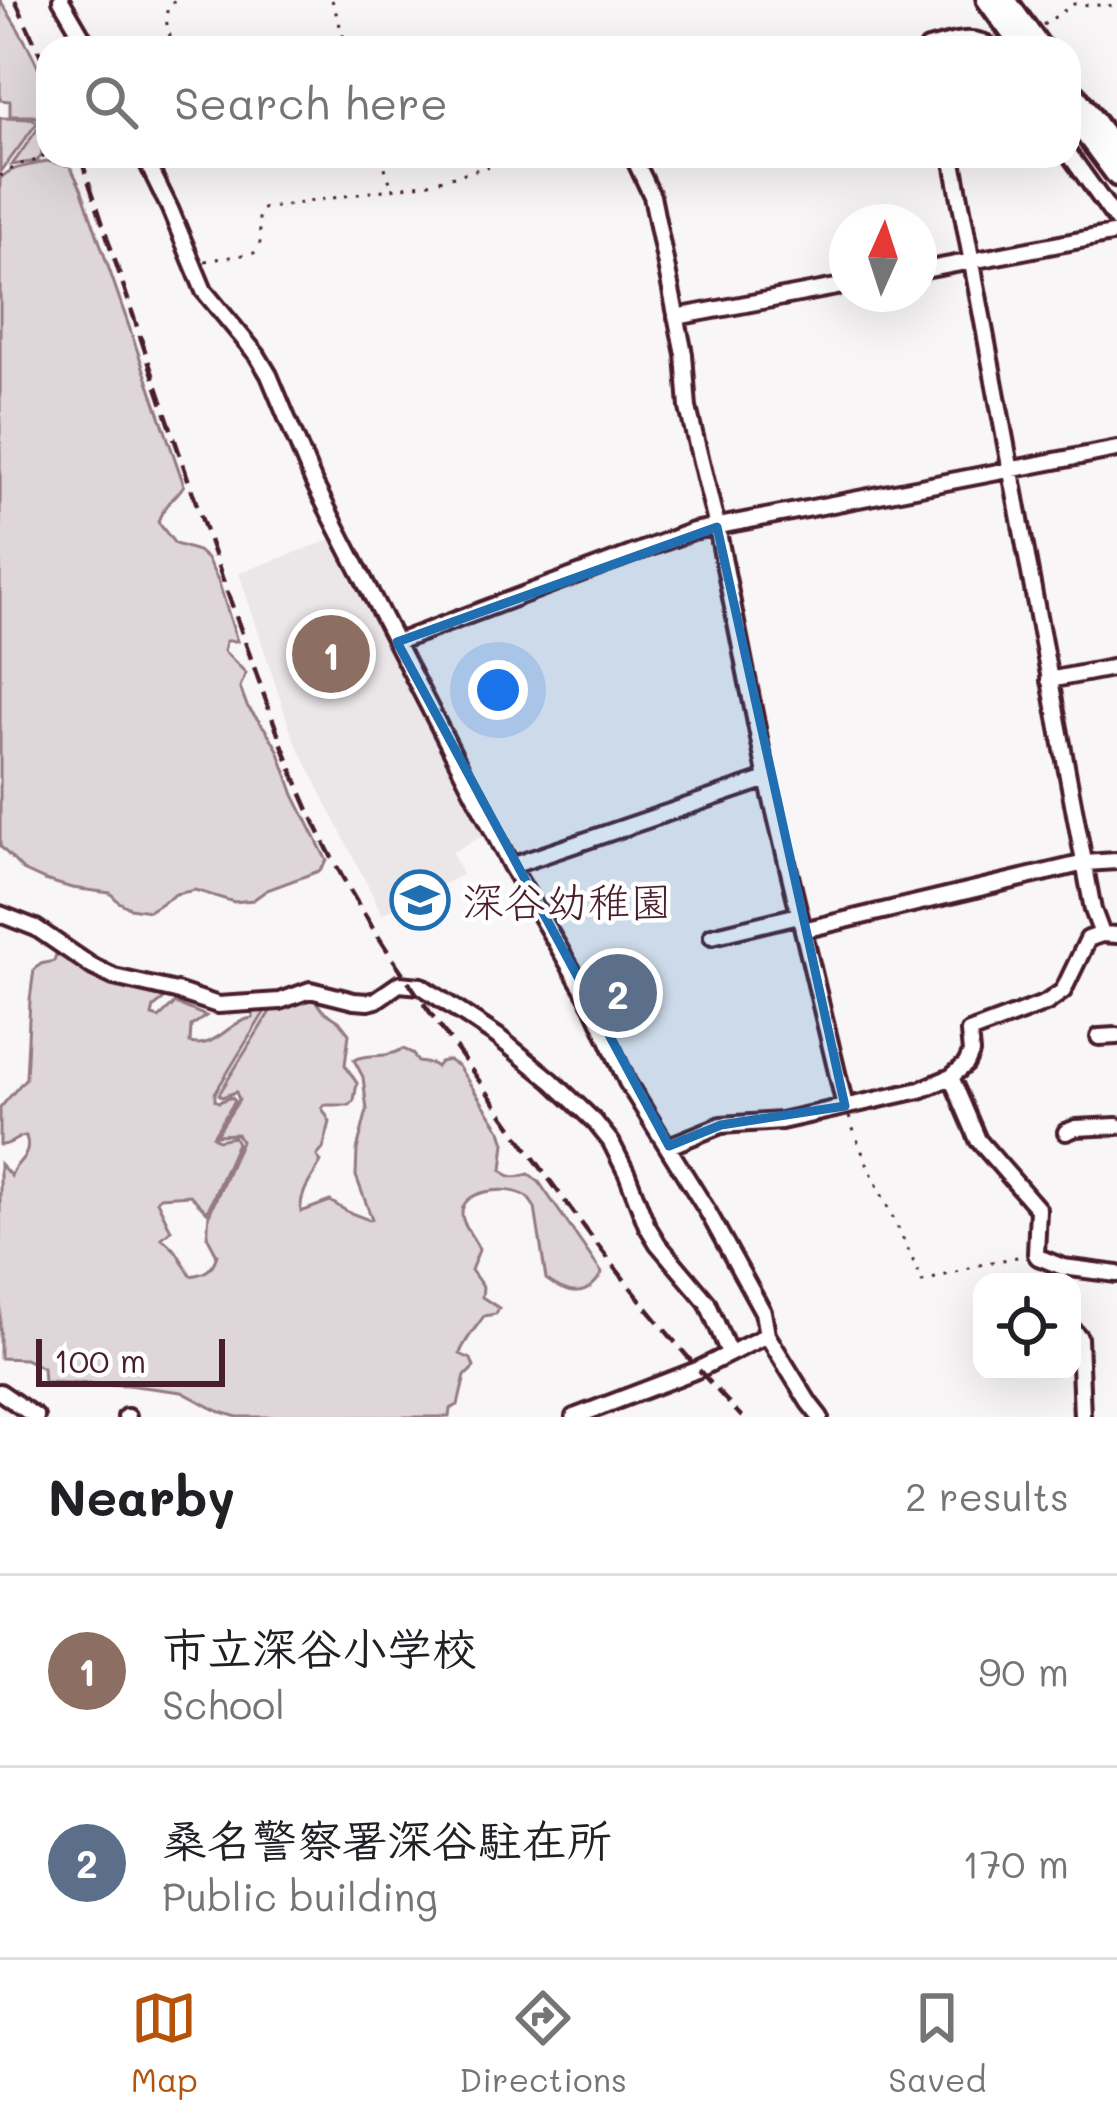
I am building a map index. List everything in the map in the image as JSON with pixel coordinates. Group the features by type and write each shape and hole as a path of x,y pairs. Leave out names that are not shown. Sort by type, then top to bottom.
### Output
{"highway":[{"path":"987,0 1013,36"},
{"path":"1006,0 1032,36"},
{"path":"1081,102 1117,152"},
{"path":"1081,128 1117,176"}],"street":[{"path":"61,0 82,36"},
{"path":"150,168 211,302 269,375 314,483 511,866 593,1006 627,1082 763,1312 767,1335 820,1417"},
{"path":"639,168 652,196 684,354 688,408 767,779 845,1106"},
{"path":"669,1146 722,1125 782,1121 920,1090 951,1077 966,1064 969,1032 1046,1003 1063,991 1088,939 1109,934 1093,910 954,168"},
{"path":"1079,168 1117,221"},
{"path":"937,268 1117,233"},
{"path":"676,317 829,287"},
{"path":"398,642 693,531 1117,449"},
{"path":"1049,680 1117,667"},
{"path":"511,866 767,779"},
{"path":"712,936 1085,862 1117,861"},
{"path":"0,914 36,928 106,974 218,1005 280,1000 310,990 368,1002 399,984 421,986 497,1036 595,1122 611,1142 647,1226 707,1302 730,1353"},
{"path":"1099,1037 1117,1036"},
{"path":"951,1077 979,1140 1038,1209 1036,1254 1061,1273"},
{"path":"1066,1132 1117,1126"},
{"path":"1081,1275 1117,1274"},
{"path":"574,1417 697,1370 767,1335"},
{"path":"1081,1381 1082,1417"},
{"path":"0,1392 36,1417"}],"path":[{"path":"171,36 166,8 175,0"},
{"path":"332,0 343,36"},
{"path":"1043,25 1075,4 1117,6"},
{"path":"0,176 36,161"},
{"path":"385,168 392,188"},
{"path":"192,264 254,253 262,240 258,222 262,209 429,183 482,168"},
{"path":"845,1106 860,1153 922,1282 1036,1254"}],"highlighted area":[{"path":"717,527 845,1106 721,1125 669,1146 397,642"}],"shaded area":[{"path":"0,0 36,64 36,117 10,116 10,101 0,100"},
{"path":"0,118 33,119 36,124 0,173"},
{"path":"36,131 36,161 12,165"},
{"path":"36,164 36,168 71,168 81,188 184,485 158,522 175,544 207,559 218,580 237,641 226,641 224,651 246,673 240,687 247,706 278,750 327,861 319,871 253,900 234,902 195,890 176,894 149,911 130,908 110,893 72,888 23,870 0,846 0,179"},
{"path":"336,538 489,833 452,852 462,875 382,914 292,735 239,573"},
{"path":"57,951 160,991 164,999 152,1016 159,1018 175,1003 206,1016 191,1026 190,1043 215,1039 253,1018 254,1006 267,1008 215,1093 219,1102 231,1097 235,1101 213,1136 218,1140 234,1137 237,1143 207,1212 190,1195 157,1201 171,1230 162,1238 191,1276 208,1270 217,1255 207,1236 209,1215 241,1141 237,1134 216,1135 239,1100 236,1092 219,1094 271,1010 309,992 349,1034 345,1065 357,1083 350,1105 322,1108 330,1122 317,1156 321,1162 304,1192 301,1212 330,1201 372,1219 356,1176 367,1110 363,1077 354,1060 403,1049 418,1062 436,1067 448,1060 458,1066 501,1131 505,1143 502,1170 511,1176 529,1174 539,1182 602,1273 583,1291 554,1285 546,1279 535,1208 529,1199 505,1190 469,1200 462,1214 479,1250 471,1270 483,1287 482,1297 499,1308 496,1314 484,1316 461,1350 474,1367 465,1376 458,1405 450,1409 449,1417 237,1417 182,1392 44,1382 43,1368 25,1359 0,1358 0,1164 11,1176 28,1144 26,1136 0,1145 0,1108 26,1078 34,969 54,961"}],"railway":[{"path":"15,0 36,45"},
{"path":"84,168 264,694 306,804 335,863 393,959 573,1211 637,1296 742,1417"}],"place":[{"name":"市立深谷小学校","path":"331,654"},
{"name":"深谷幼稚園","path":"420,900"},
{"name":"桑名警察署深谷駐在所","path":"618,993"}]}
